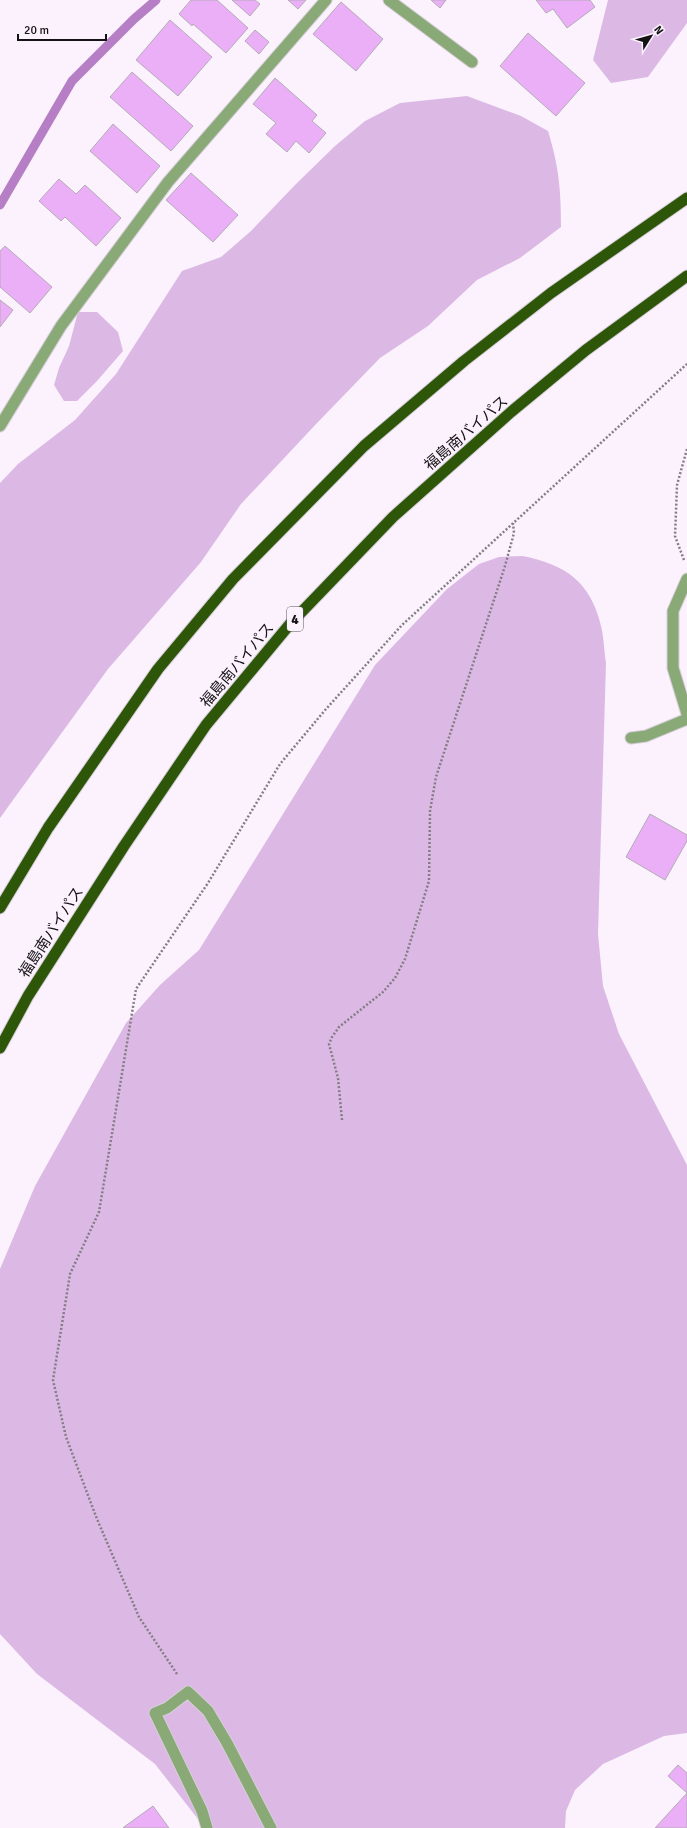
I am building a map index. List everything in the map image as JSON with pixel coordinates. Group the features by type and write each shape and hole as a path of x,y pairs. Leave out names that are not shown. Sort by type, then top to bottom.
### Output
{"highway":[{"path":"0,908 48,828 158,669 238,574 364,446 458,366 551,293 687,198"},
{"name":"福島南バイパス","path":"0,1048 32,989 124,846 206,725 290,624 393,517 511,412 586,350 687,276"}],"street":[{"path":"0,426 60,326 168,182 326,0"},
{"path":"389,0 472,62"},
{"path":"687,579 673,611 673,668 687,714"},
{"path":"631,738 646,736 687,719"},
{"path":"207,1828 202,1811 155,1713 167,1708 188,1692 208,1711 227,1743 271,1828"}],"path":[{"path":"188,1692 139,1617 97,1519 66,1437 53,1380 70,1274 99,1212 136,989 208,883 280,764 326,709 402,625 687,364"},
{"path":"686,566 675,536 677,485 687,449"},
{"path":"342,1120 338,1078 329,1044 339,1027 383,992 395,978 405,959 430,881 430,811 436,777 505,566 514,533 513,523"}],"shaded area":[{"path":"608,0 687,0 687,23 648,77 611,83 593,60"},
{"path":"467,96 521,116 548,131 555,156 559,179 561,227 520,258 477,280 428,326 380,358 318,422 241,504 201,562 108,669 0,818 0,483 18,464 75,420 116,374 182,271 221,257 251,231 335,146 365,121 400,103"},
{"path":"78,312 97,312 118,332 123,351 77,401 64,401 54,385 59,368 69,346"},
{"path":"522,556 551,564 574,578 583,587 590,598 601,626 606,663 598,934 603,986 619,1034 687,1165 687,1733 664,1736 603,1764 575,1790 566,1811 565,1828 205,1828 155,1764 37,1674 0,1634 0,1269 35,1186 126,1023 160,985 199,950 375,665 447,589 479,564 499,557"}],"building":[{"path":"191,0 217,0 248,28 226,53 193,24 192,26 179,14"},
{"path":"232,0 255,0 260,4 250,16"},
{"path":"288,0 306,0 298,9"},
{"path":"431,0 446,0 440,8"},
{"path":"536,0 590,0 595,7 567,28 553,9 546,13"},
{"path":"341,2 383,39 356,71 313,34"},
{"path":"170,20 212,57 178,96 136,60"},
{"path":"255,30 269,42 259,54 245,41"},
{"path":"528,33 585,83 556,116 500,66"},
{"path":"132,72 193,126 171,151 110,97"},
{"path":"275,78 317,115 312,121 326,133 309,153 296,141 287,152 266,134 276,123 253,104"},
{"path":"113,124 160,166 137,193 90,151"},
{"path":"191,173 238,215 213,242 166,200"},
{"path":"59,179 76,194 85,185 121,218 96,246 65,217 61,221 39,201"},
{"path":"5,246 52,287 30,313 0,287 0,251"},
{"path":"0,300 13,310 0,327"},
{"path":"650,814 687,835 687,841 665,880 626,857"},
{"path":"678,1765 687,1773 687,1793 668,1776"},
{"path":"687,1793 687,1828 655,1828"},
{"path":"153,1806 169,1828 123,1828 124,1827"}],"waterway":[{"path":"0,205 72,81 134,19 156,0"}]}
